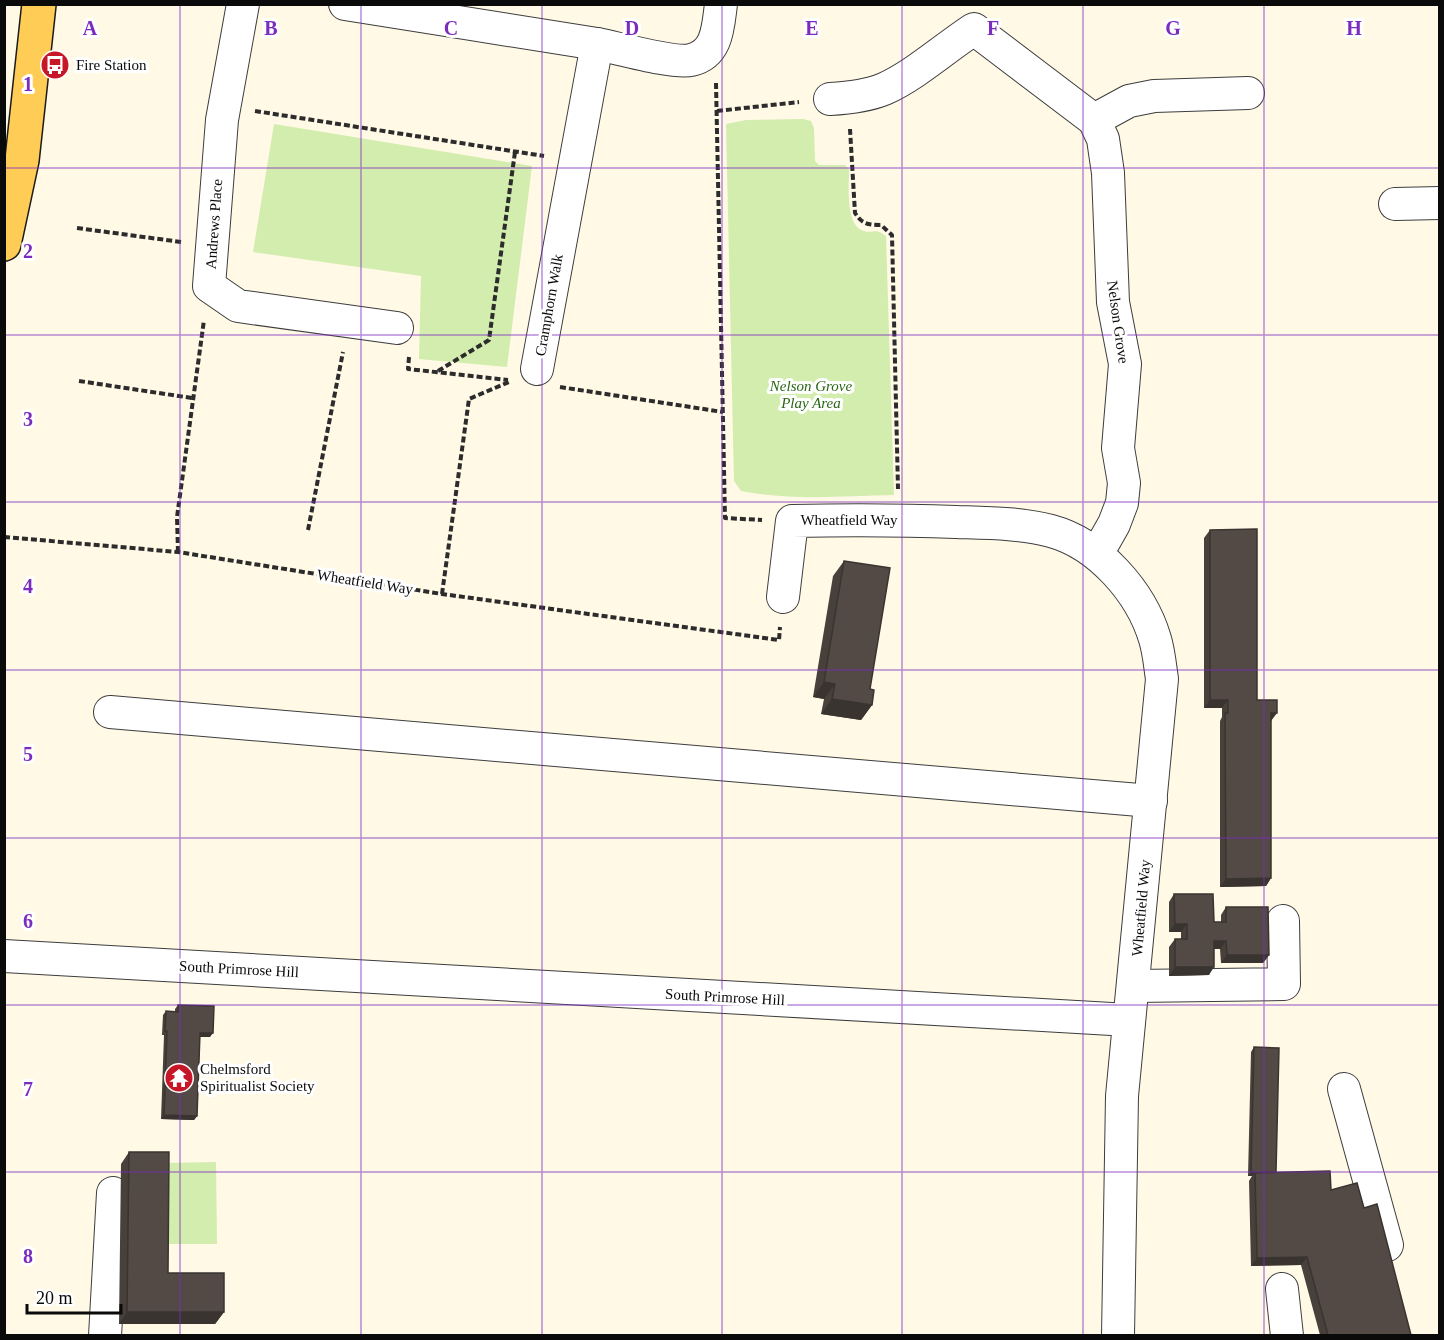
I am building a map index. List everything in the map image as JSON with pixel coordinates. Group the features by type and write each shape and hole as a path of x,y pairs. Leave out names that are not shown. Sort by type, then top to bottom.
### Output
{"main road":[{"path":"4,244 22,160 39,4"}],"street":[{"name":"Andrews Place","path":"243,4 224,106 209,286 238,306 397,328"},
{"path":"345,4 597,44 672,59 691,60 704,55 716,40 721,4"},
{"path":"839,99 885,88 916,69 974,17 1094,120 1129,101 1154,96 1248,93"},
{"name":"Cramphorn Walk","path":"536,379 597,44"},
{"name":"Nelson Grove","path":"1094,120 1103,139 1108,173 1113,302 1125,364 1118,448 1124,483 1122,503 1114,524 1097,554"},
{"path":"1395,204 1440,203"},
{"name":"Wheatfield Way","path":"783,597 792,521 899,520 1016,524 1052,531 1073,539 1097,554 1120,577 1132,593 1155,638 1162,679 1129,1020"},
{"path":"110,712 1151,801"},
{"path":"1134,986 1284,984 1283,921"},
{"name":"South Primrose Hill","path":"4,956 1129,1020"},
{"path":"1118,1335 1122,1096 1129,1020"},
{"path":"1344,1089 1393,1268"},
{"path":"105,1335 112,1193"},
{"path":"1282,1290 1287,1335"}],"path":[{"path":"716,40 725,518 792,521"},
{"path":"717,111 839,99 855,213 860,221 867,225 881,225 892,235 899,520"},
{"path":"224,106 575,161"},
{"path":"438,372 489,340 515,152"},
{"path":"77,228 212,246"},
{"path":"178,552 177,517 209,286"},
{"path":"308,530 350,322"},
{"path":"397,328 413,332 408,369 536,379 723,412"},
{"path":"441,594 469,399 536,379"},
{"path":"79,381 192,398"},
{"name":"Wheatfield Way","path":"4,537 178,552 441,594 779,640 783,597"}],"green space":[{"name":"Nelson Grove Play Area","path":"803,119 811,121 814,128 815,161 819,165 845,165 849,169 849,204 858,228 868,232 877,231 886,236 894,495 779,496 741,491 734,481 726,124 746,120"},
{"path":"274,124 532,166 507,367 419,359 421,276 253,252"},
{"path":"216,1162 217,1244 168,1244 167,1163"}],"building":[{"path":"1257,529 1257,700 1277,700 1277,713 1271,713 1271,878 1226,879 1225,713 1228,713 1228,700 1210,700 1210,530"},
{"path":"844,561 890,568 870,689 874,690 872,705 832,699 835,684 824,682"},
{"path":"1174,894 1213,894 1214,922 1226,922 1226,907 1268,907 1269,955 1227,955 1226,941 1214,941 1214,967 1175,967 1175,939 1187,939 1187,924 1175,924"},
{"name":"Chelmsford Spiritualist Society","path":"178,1005 214,1006 213,1033 200,1033 197,1116 164,1115 166,1011 178,1012"},
{"path":"1254,1047 1279,1048 1276,1172 1251,1172"},
{"path":"129,1152 169,1152 168,1273 224,1273 224,1312 127,1312"},
{"path":"1330,1171 1331,1190 1357,1183 1364,1208 1377,1204 1411,1335 1328,1335 1307,1257 1257,1258 1255,1173"}],"place":[{"name":"Fire Station","path":"55,65"},
{"name":"Chelmsford Spiritualist Society","path":"179,1078"}]}
